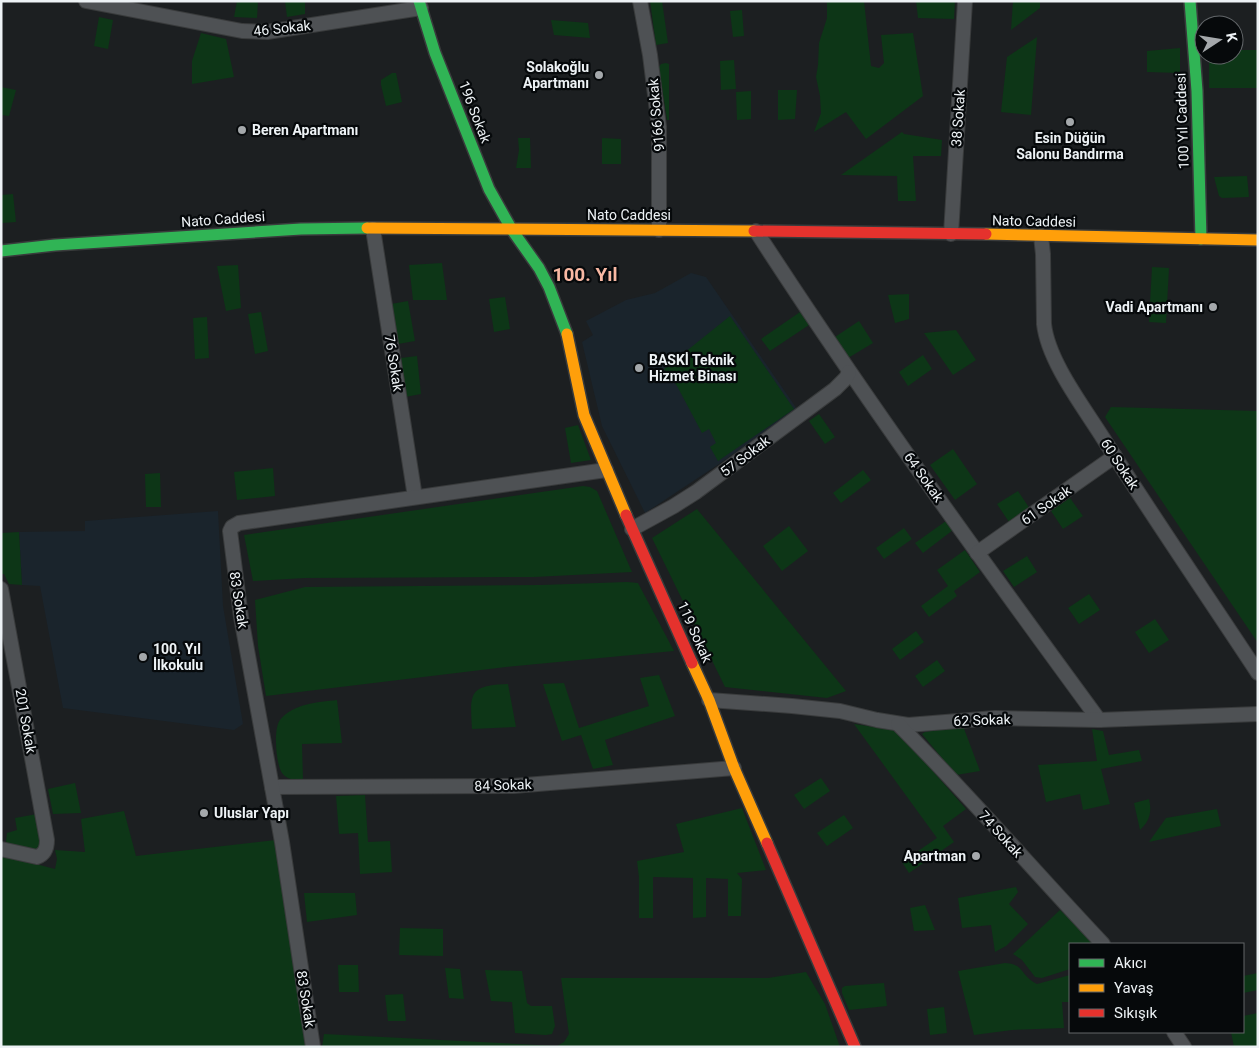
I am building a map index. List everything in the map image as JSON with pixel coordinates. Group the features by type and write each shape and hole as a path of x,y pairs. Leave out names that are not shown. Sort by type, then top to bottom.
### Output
{"street":[{"name":"46 Sokak","path":"86,1 242,31 266,32 420,5"},
{"name":"9166 Sokak","path":"640,1 653,74 659,127 659,230"},
{"name":"38 Sokak","path":"951,234 965,1"},
{"name":"100 Yıl Caddesi","path":"1190,1 1197,91 1201,239"},
{"name":"196 Sokak","path":"420,5 435,53 479,167 512,230"},
{"name":"Nato Caddesi","path":"1,251 55,245 300,229 400,228 756,231 1258,240"},
{"name":"76 Sokak","path":"373,229 415,497"},
{"name":"119 Sokak","path":"512,230 539,268 550,288 563,322 584,415 606,470 709,700 734,768 854,1047"},
{"name":"64 Sokak","path":"756,231 849,372 1099,720"},
{"name":"60 Sokak","path":"1042,236 1044,324 1048,344 1076,395 1258,673"},
{"name":"57 Sokak","path":"632,529 696,492 835,389 849,372"},
{"name":"61 Sokak","path":"978,553 1115,456"},
{"name":"83 Sokak","path":"313,1047 272,787 241,617 230,531 232,527 239,523 606,470"},
{"name":"201 Sokak","path":"1,589 47,840 47,847 40,856 33,857 1,849"},
{"name":"62 Sokak","path":"709,700 840,711 898,724 921,725 995,718 1099,720 1258,714"},
{"name":"74 Sokak","path":"898,724 1101,943"},
{"name":"84 Sokak","path":"272,787 513,786 734,768"},
{"path":"1175,1033 1184,1047"}],"shaded area":[{"path":"691,273 706,277 797,409 645,513 602,426 582,342 593,335 586,321 626,300 655,293"},
{"name":"100. Yıl İlkokulu","path":"218,511 223,606 243,724 234,730 63,708 40,586 22,585 19,532 85,531 85,521"}],"green space":[{"path":"237,1 258,1 257,18 234,17"},
{"path":"285,1 305,1 305,14 287,17"},
{"path":"650,1 662,1 668,43 656,45"},
{"path":"827,1 864,1 871,66 879,68 884,63 881,35 913,33 923,96 866,139 846,112 814,132 821,113 816,77 819,43 827,18"},
{"path":"916,1 955,1 954,19 918,18"},
{"path":"1013,1 1040,1 1040,8 1011,30"},
{"path":"742,10 744,36 733,37 730,11"},
{"path":"99,17 113,20 108,49 94,46"},
{"path":"551,20 588,23 590,38 554,35"},
{"path":"201,33 226,39 234,77 192,84 192,61"},
{"path":"1037,37 1031,115 1001,112 1007,57"},
{"path":"1180,48 1180,73 1147,72 1147,51"},
{"path":"1244,50 1258,50 1258,88 1209,88 1209,65 1244,65"},
{"path":"734,60 736,89 721,90 720,61"},
{"path":"661,64 669,64 669,120 667,120 659,67"},
{"path":"392,73 396,73 402,102 386,106 381,80"},
{"path":"1,87 16,90 9,116 1,115"},
{"path":"778,90 797,90 795,119 778,120"},
{"path":"751,91 751,119 737,120 736,92"},
{"path":"902,132 904,134 942,140 941,156 913,156 916,201 898,201 897,176 841,175"},
{"path":"518,138 530,138 531,168 516,168 519,150"},
{"path":"602,138 621,139 621,164 602,164"},
{"path":"1247,176 1249,197 1222,198 1219,196 1214,177"},
{"path":"13,194 16,222 2,223 1,195"},
{"path":"442,263 447,300 413,300 409,265"},
{"path":"238,265 241,308 226,311 217,266"},
{"path":"1152,267 1169,268 1166,323 1149,322"},
{"path":"909,294 909,319 895,323 888,295"},
{"path":"505,297 510,329 494,332 489,299"},
{"path":"408,301 415,341 398,344 391,304"},
{"path":"261,312 268,351 255,354 248,314"},
{"path":"800,312 809,325 770,351 761,339"},
{"path":"730,316 794,409 718,461 710,447 716,443 709,429 702,433 677,386 664,369"},
{"path":"207,317 209,358 195,359 193,318"},
{"path":"859,321 873,343 848,358 835,337"},
{"path":"956,330 976,360 953,375 924,333"},
{"path":"923,355 932,369 908,386 899,372"},
{"path":"417,356 421,394 405,397 401,358"},
{"path":"1111,407 1258,411 1258,643 1105,417"},
{"path":"819,414 835,437 825,444 809,421"},
{"path":"578,425 591,460 571,463 565,428"},
{"path":"953,449 977,484 955,500 930,465"},
{"path":"273,468 275,496 237,500 234,472"},
{"path":"863,470 871,480 841,503 833,493"},
{"path":"160,473 161,507 146,507 145,474"},
{"path":"583,486 597,491 632,572 534,577 305,578 253,581 244,535"},
{"path":"1018,491 1030,509 1009,522 997,504"},
{"path":"1070,498 1083,516 1063,529 1051,511"},
{"path":"697,509 846,691 827,698 725,687 652,538"},
{"path":"946,521 953,530 923,553 915,543"},
{"path":"789,526 808,551 782,571 763,546"},
{"path":"904,528 912,539 884,559 876,548"},
{"path":"19,532 22,585 9,584 4,574 1,574 1,533"},
{"path":"965,550 980,572 954,591 957,596 929,617 921,606 948,586 937,570"},
{"path":"1027,556 1037,572 1014,587 1003,571"},
{"path":"638,583 674,651 506,667 266,696 258,646 255,600 305,587 541,585"},
{"path":"1089,594 1100,610 1079,624 1068,608"},
{"path":"1155,619 1169,640 1149,653 1135,632"},
{"path":"916,631 924,642 900,660 892,649"},
{"path":"937,660 945,671 923,687 915,676"},
{"path":"659,675 675,716 605,740 613,765 593,769 581,735 562,741 543,684 564,683 579,728 649,706 640,678"},
{"path":"508,684 516,727 472,729 471,707 474,694 479,689 485,687"},
{"path":"337,700 342,743 302,744 303,780 294,780 286,777 280,769 277,755 276,738 280,720 291,710 298,707"},
{"path":"854,724 894,730 903,737 966,809 943,826 954,842 909,873 902,862 937,838"},
{"path":"963,726 980,771 956,775 922,734"},
{"path":"1092,729 1103,731 1109,755 1139,750 1142,761 1101,769 1110,804 1083,810 1080,794 1046,802 1038,765 1097,761"},
{"path":"821,778 830,791 804,809 794,795"},
{"path":"75,783 81,813 53,814 48,789"},
{"path":"365,795 368,842 390,841 392,872 360,874 358,833 339,834 336,796"},
{"path":"1149,799 1149,816 1140,830 1134,803"},
{"path":"742,808 766,870 737,873 742,879 741,916 728,916 728,879 706,878 706,917 693,918 693,878 653,877 653,918 639,918 637,861 684,852 676,824"},
{"path":"1217,809 1221,826 1149,842 1166,818"},
{"path":"124,811 136,856 276,840 306,1047 1,1047 1,855 55,869 57,859 55,850 85,852 81,819"},
{"path":"37,814 42,833 38,848 30,850 6,842 7,833 17,830 15,818"},
{"path":"844,815 853,828 827,846 817,833"},
{"path":"1016,887 1018,892 1009,904 1028,924 1006,946 995,952 991,925 962,928 958,898"},
{"path":"304,893 355,893 357,915 307,922"},
{"path":"925,905 935,930 914,931 910,908"},
{"path":"1060,910 1095,943 1069,943 1069,969 1042,978 1035,977 1022,960 1013,954"},
{"path":"400,928 443,929 443,956 399,955"},
{"path":"1005,963 1016,966 1037,984 1069,975 1069,1002 1062,1002 1064,1028 1012,1030 974,1035 958,971"},
{"path":"338,965 358,965 359,992 339,992"},
{"path":"445,968 460,969 464,999 449,998"},
{"path":"485,970 522,971 527,1003 531,1006 552,1006 555,1026 552,1034 515,1033 512,1002 491,1001"},
{"path":"806,972 825,1004 840,1047 322,1047 324,1034 557,1046 564,1042 569,1034 561,978 768,978"},
{"path":"1258,973 1258,990 1244,993 1244,976"},
{"path":"884,983 887,1006 849,1010 842,993 842,988 845,986"},
{"path":"403,994 406,1021 388,1021 385,995"},
{"path":"944,1007 947,1033 930,1035 927,1009"},
{"path":"1258,1013 1258,1047 1234,1047 1231,1033 1244,1033 1244,1016"}],"traffic: fast":[{"path":"419,1 435,53 489,189 512,230 539,268 549,287 567,334"},
{"path":"1190,1 1197,91 1201,239"},
{"path":"1,251 55,245 301,229 367,228"}],"traffic: slow":[{"path":"367,228 754,231"},
{"path":"986,234 1258,240"},
{"path":"567,334 584,415 626,515"},
{"path":"692,663 709,700 734,768 767,843"}],"traffic: jam":[{"path":"754,231 986,234"},
{"path":"626,515 692,663"},
{"path":"767,843 855,1047"}],"place":[{"name":"Solakoğlu Apartmanı","path":"599,75"},
{"name":"Esin Düğün Salonu Bandırma","path":"1070,122"},
{"name":"Beren Apartmanı","path":"242,130"},
{"name":"Vadi Apartmanı","path":"1213,307"},
{"name":"BASKİ Teknik Hizmet Binası","path":"639,368"},
{"name":"100. Yıl İlkokulu","path":"143,657"},
{"name":"Uluslar Yapı","path":"204,813"},
{"name":"Apartman","path":"976,856"}],"district":[{"name":"100. Yıl","path":"585,274"}]}
